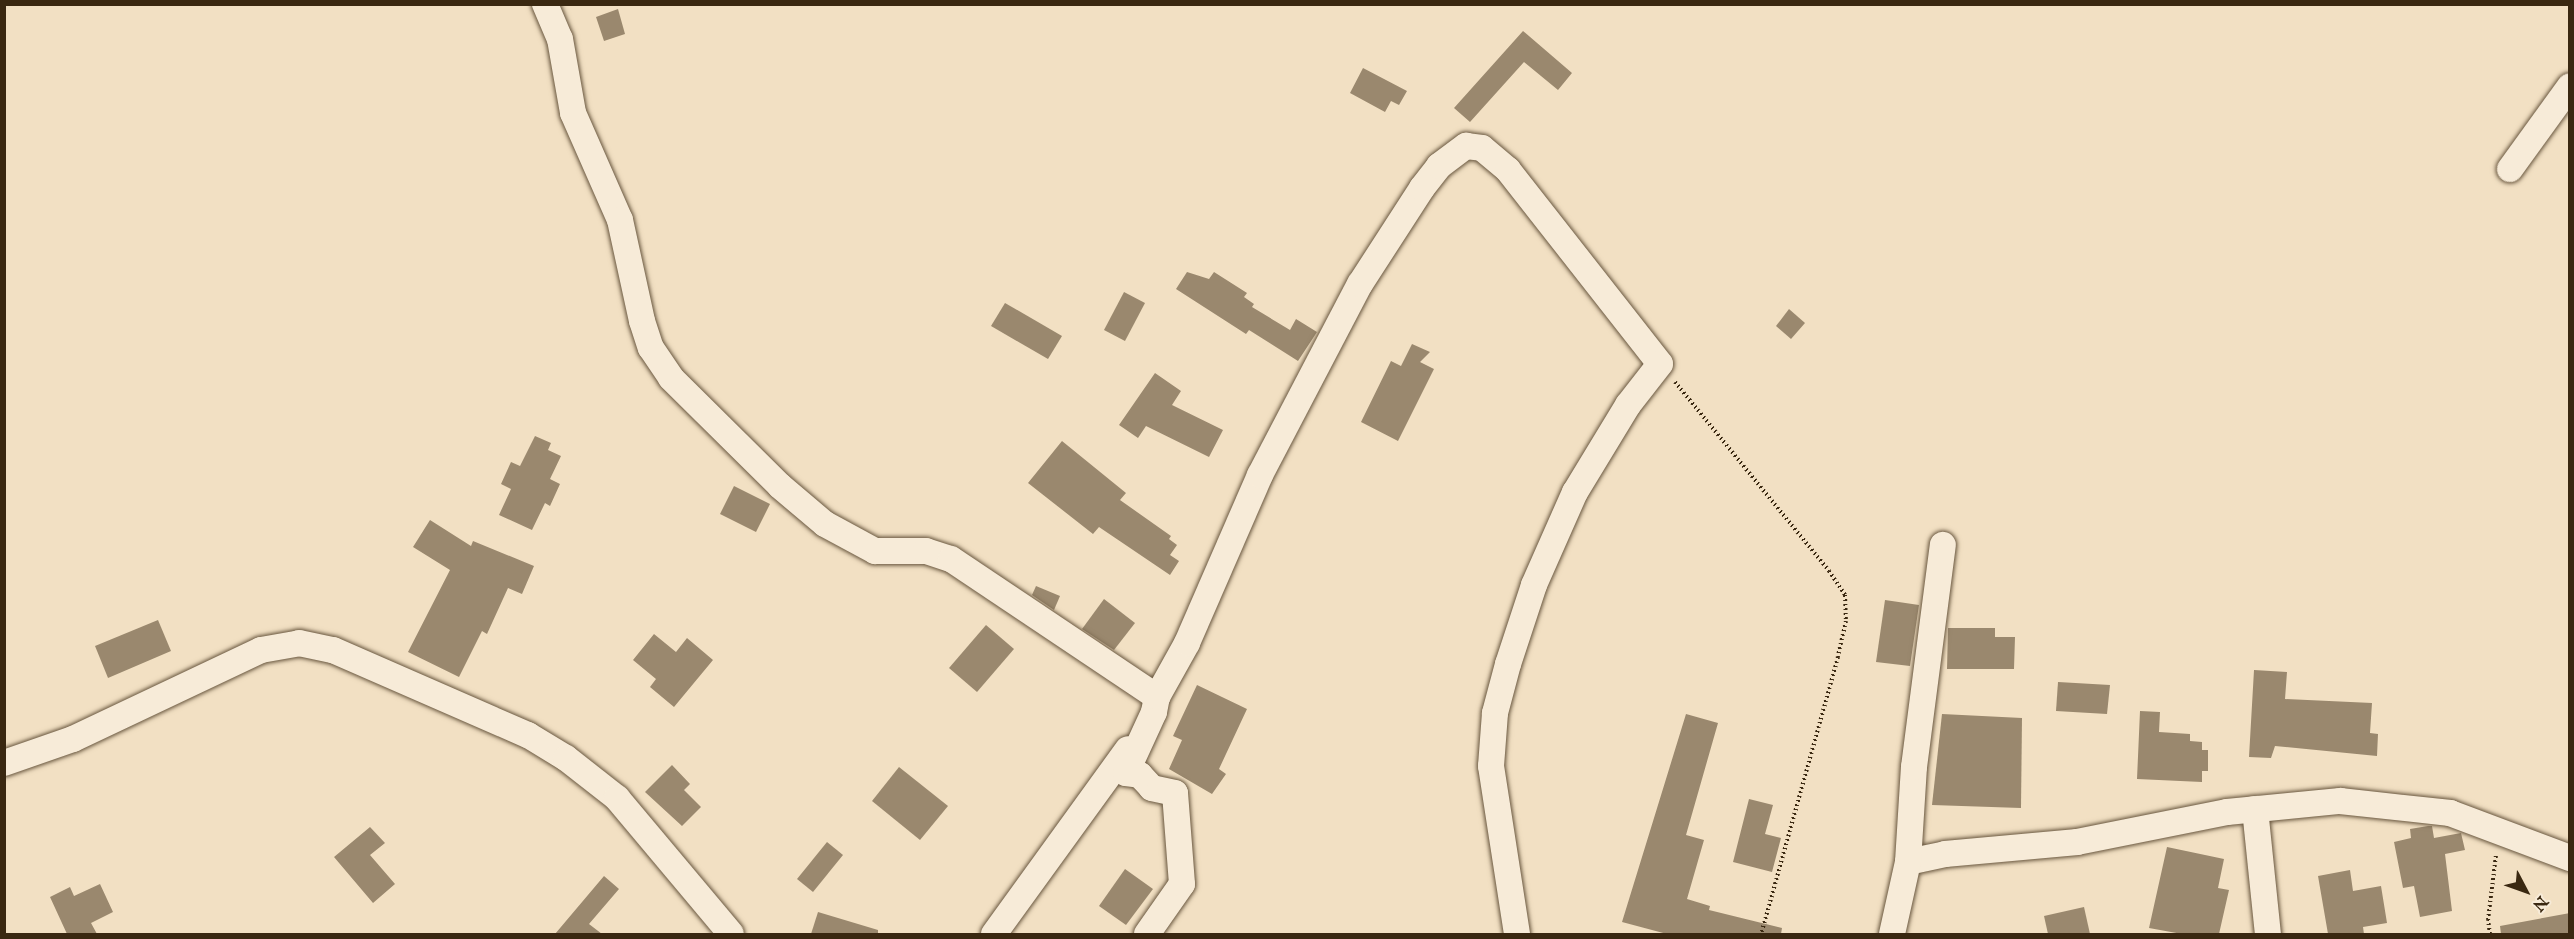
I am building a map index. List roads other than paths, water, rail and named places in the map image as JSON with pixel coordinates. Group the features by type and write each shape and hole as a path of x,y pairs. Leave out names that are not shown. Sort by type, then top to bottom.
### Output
{"street":[{"path":"545,4 560,39 573,113 620,220 651,348 671,378 780,486 825,524 875,551 926,551 951,559 1156,705"},
{"path":"2510,169 2570,86"},
{"path":"1147,934 1182,884 1175,794 1152,788 1141,781 1140,775 1126,773 1187,643 1260,475 1360,284 1422,188 1460,148 1482,148 1508,170 1660,364 1628,405 1575,492 1534,585 1508,664 1495,713 1491,766 1517,934"},
{"path":"1892,934 1908,862 1914,766 1943,545"},
{"path":"4,763 73,739 261,650 299,644 333,651 528,735 566,758 617,798 732,934"},
{"path":"994,934 1156,705"},
{"path":"1908,862 1944,854 2077,842 2255,809 2340,801 2418,808 2483,822 2498,834 2570,858"},
{"path":"2255,809 2268,934"}]}
